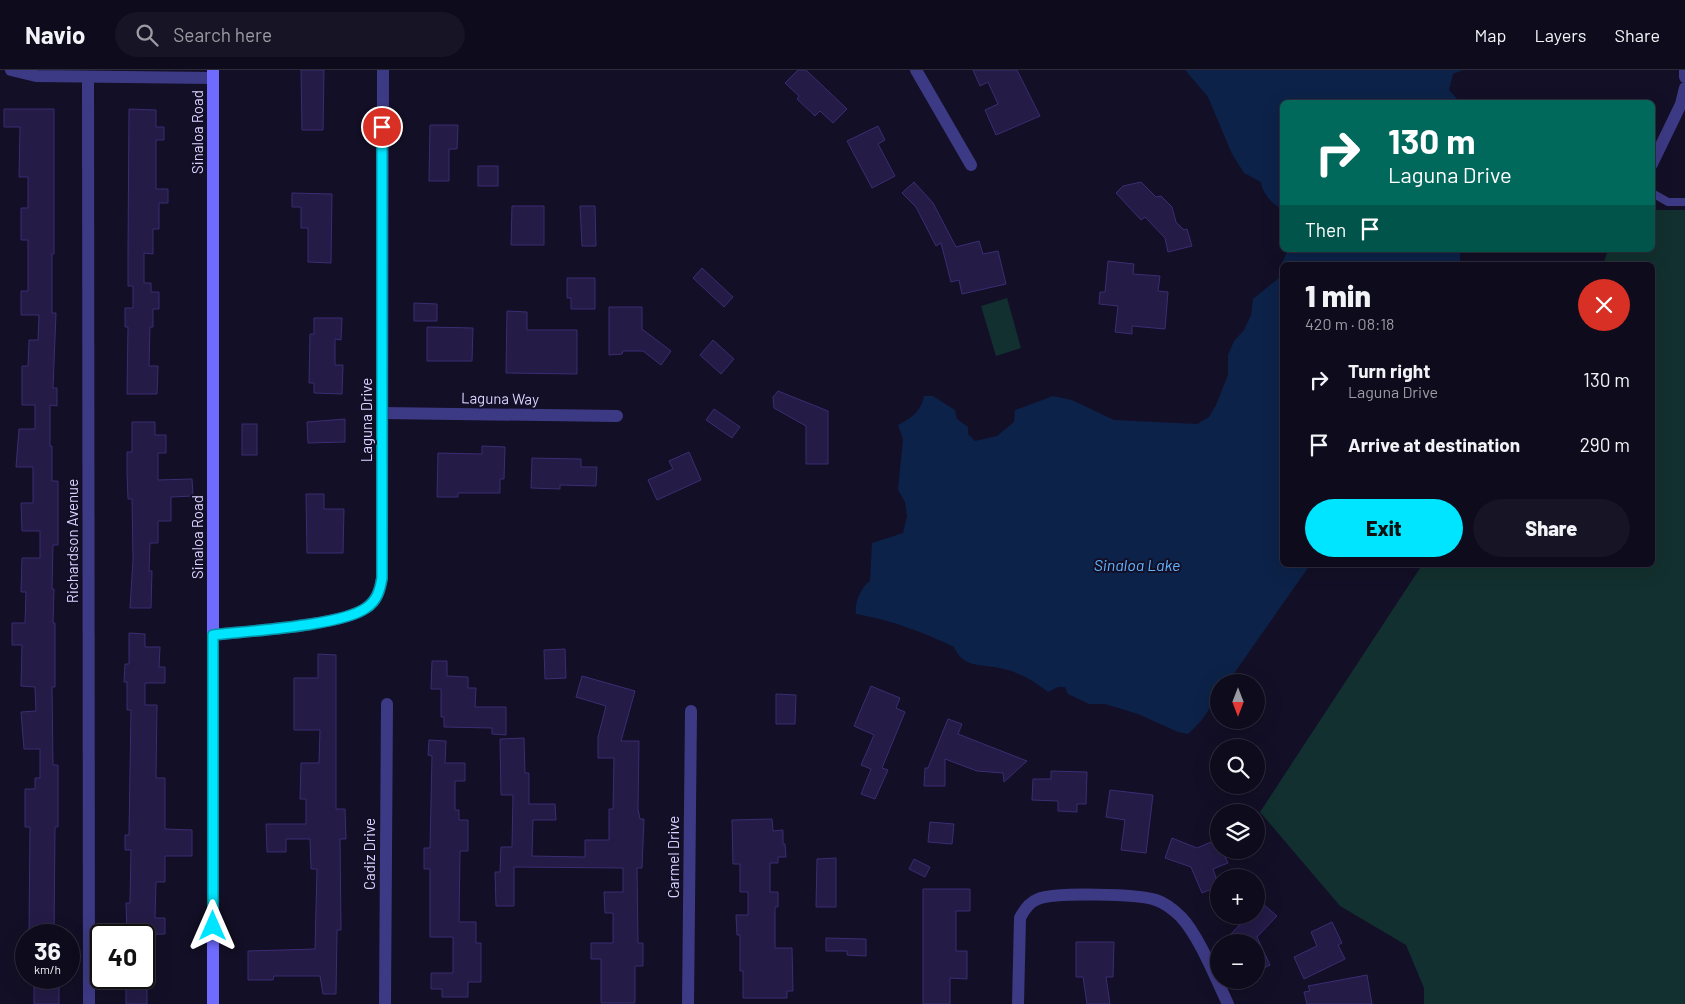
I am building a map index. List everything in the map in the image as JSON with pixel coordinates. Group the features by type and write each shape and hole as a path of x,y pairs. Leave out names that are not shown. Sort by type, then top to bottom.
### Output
{"street":[{"path":"11,70 36,76 88,78 213,74"},
{"name":"Laguna Drive","path":"213,635 311,624 357,613 375,600 382,578 382,70"},
{"path":"916,70 971,165"},
{"path":"1685,70 1685,77"},
{"name":"Sinaloa Road","path":"213,74 213,1004"},
{"name":"Richardson Avenue","path":"88,78 89,1004"},
{"path":"1655,158 1681,104 1685,88"},
{"name":"Laguna Way","path":"382,413 617,416"},
{"name":"Cadiz Drive","path":"385,1004 387,704"},
{"name":"Carmel Drive","path":"688,1004 690,711"},
{"path":"1018,1004 1018,929 1020,918 1026,908 1037,899 1052,896 1138,896 1156,900 1171,908 1182,918 1191,931 1228,1004"}],"lane":[{"path":"1655,196 1668,202 1685,202"}],"green space":[{"path":"1655,210 1685,210 1685,1004 1424,1004 1424,988 1406,945 1340,906 1265,818 1265,804 1421,567 1655,567 1655,262 1604,262 1607,252 1655,252"},
{"path":"1007,298 1021,348 996,356 981,306"}],"water":[{"path":"1185,70 1463,70 1453,74 1449,90 1458,100 1280,100 1280,208 1268,198 1261,182 1244,173 1232,154 1208,97"},
{"name":"Sinaloa Lake","path":"1287,252 1460,252 1460,262 1282,262"},
{"name":"Sinaloa Lake","path":"1280,277 1280,567 1309,567 1234,674 1210,674 1210,708 1201,721 1188,734 1178,732 1138,714 1105,704 1089,704 1068,694 1065,687 1058,687 1048,692 1031,680 1012,671 967,662 962,659 954,647 930,636 894,623 856,614 859,596 870,581 872,543 903,533 907,516 905,502 898,490 903,439 898,425 915,414 923,402 924,396 933,396 955,410 957,419 968,427 968,434 975,441 997,436 1014,422 1015,410 1053,396 1072,400 1114,420 1197,424 1209,417 1216,405 1228,375 1228,355 1234,341 1244,330 1251,315 1253,299"}],"building":[{"path":"301,70 324,70 323,130 302,130"},
{"path":"798,70 806,70 847,109 833,123 820,111 815,116 797,99 799,96 785,83"},
{"path":"973,70 1017,70 1040,116 996,135 985,110 998,104 988,82 980,86"},
{"path":"4,109 54,109 52,313 56,313 53,388 57,388 57,406 50,405 50,446 52,446 52,481 58,481 58,545 53,545 52,589 54,589 53,623 55,623 55,687 52,687 53,765 58,765 58,827 55,827 54,924 29,924 30,827 25,827 25,789 35,789 35,778 40,778 40,749 24,749 21,712 36,711 35,687 21,686 22,645 12,645 12,623 25,623 26,592 21,592 22,558 40,558 40,531 22,531 21,503 33,503 33,467 16,467 19,429 35,429 35,405 22,405 22,366 28,366 29,340 38,340 39,315 21,315 21,291 28,291 28,240 21,240 21,208 28,208 28,177 19,177 20,127 4,127"},
{"path":"129,109 156,110 156,127 164,127 164,140 156,140 156,189 168,189 168,203 159,203 159,229 153,229 153,254 144,253 144,283 151,283 151,292 159,292 159,309 153,309 153,327 150,327 149,366 158,366 157,394 127,394 128,327 125,327 125,308 133,308 133,286 128,286"},
{"path":"430,125 458,125 457,149 449,149 449,181 429,181"},
{"path":"878,126 885,140 878,144 895,176 872,188 847,141"},
{"path":"478,166 498,166 498,186 478,186"},
{"path":"914,182 933,203 956,247 979,241 983,254 998,251 1006,284 962,294 959,280 951,282 941,243 936,246 916,207 902,193"},
{"path":"1141,182 1156,197 1161,196 1172,207 1176,222 1184,230 1187,229 1192,246 1168,252 1165,238 1145,217 1141,220 1116,193 1123,186"},
{"path":"292,193 332,194 331,263 308,262 308,228 301,228 301,207 292,207"},
{"path":"512,206 544,206 544,245 511,245"},
{"path":"580,206 595,206 596,246 582,246"},
{"path":"1108,261 1134,264 1133,274 1160,276 1158,291 1168,292 1165,329 1132,326 1132,334 1115,332 1118,306 1099,304 1100,292 1105,292"},
{"path":"702,268 733,297 724,307 693,278"},
{"path":"567,278 595,278 595,309 571,309 571,298 567,298"},
{"path":"414,303 437,304 437,321 414,321"},
{"path":"609,307 642,307 642,329 671,351 661,365 643,351 623,351 622,354 609,355"},
{"path":"507,311 527,312 527,330 577,330 577,374 506,373"},
{"path":"314,318 342,318 341,340 335,339 335,365 343,365 342,394 314,393 314,383 309,383 310,334 314,334"},
{"path":"427,327 473,328 472,361 427,361"},
{"path":"713,340 734,359 721,374 700,355"},
{"path":"778,391 828,411 828,464 806,464 806,426 774,408 773,397"},
{"path":"714,409 740,427 732,438 706,420"},
{"path":"345,419 345,442 308,443 307,422"},
{"path":"132,422 155,422 155,435 166,435 166,453 158,453 158,480 192,479 193,496 171,497 171,521 158,521 158,543 150,543 149,571 152,571 151,608 130,608 133,559 132,499 128,499 127,452 132,452"},
{"path":"242,424 257,424 257,455 242,455"},
{"path":"482,446 505,447 504,479 500,479 500,493 458,493 458,497 437,497 438,453 482,454"},
{"path":"689,452 701,480 657,500 648,480 673,469 669,461"},
{"path":"532,458 581,459 581,467 597,467 596,486 560,485 560,489 531,488"},
{"path":"306,494 324,494 324,509 344,509 343,553 307,553"},
{"path":"129,633 145,634 145,647 160,647 159,667 165,667 165,683 145,683 145,705 157,705 156,778 165,778 165,829 192,830 192,856 165,856 165,882 156,882 155,918 165,918 165,934 155,934 155,924 127,924 126,903 130,903 131,850 125,850 125,835 129,835 131,710 127,710 127,682 124,682 125,664 129,664"},
{"path":"565,649 566,678 545,679 544,650"},
{"path":"318,654 336,655 336,809 345,809 346,839 340,839 341,930 337,930 336,994 323,994 320,976 274,976 273,980 248,980 248,951 315,949 317,869 311,869 310,839 286,839 286,852 267,852 266,824 306,824 306,799 300,799 301,763 319,763 320,730 294,730 294,678 318,678"},
{"path":"432,661 447,661 447,676 468,677 468,688 476,688 475,707 506,707 506,735 492,734 492,728 444,727 444,717 441,717 441,689 431,689"},
{"path":"582,676 635,691 621,741 639,741 638,809 640,819 644,819 642,868 637,868 638,943 643,943 643,966 635,966 635,1003 601,1003 601,959 591,959 591,943 613,943 613,913 605,913 604,892 623,892 623,868 514,867 514,906 496,906 495,872 500,872 501,847 512,847 513,795 501,795 500,739 524,738 525,773 529,773 529,804 555,804 556,820 533,820 532,856 585,857 585,840 609,840 609,809 613,809 614,758 598,758 598,737 606,706 576,697"},
{"path":"871,686 900,698 896,708 905,712 882,768 888,770 875,799 861,794 871,769 861,765 874,735 854,726"},
{"path":"776,694 796,695 795,724 776,724"},
{"path":"948,719 962,724 958,734 1027,761 1004,782 1003,773 977,771 945,759 945,786 924,786 925,768 928,768"},
{"path":"429,740 446,741 445,763 465,763 465,781 455,781 455,810 459,810 459,820 468,820 468,851 460,851 459,922 476,922 476,943 481,943 481,982 468,982 468,997 442,997 442,989 431,989 431,973 453,973 453,937 430,937 430,869 424,869 424,848 430,848 432,756 428,755"},
{"path":"1051,771 1087,772 1086,804 1077,804 1077,812 1058,811 1058,801 1032,800 1033,779 1051,779"},
{"path":"1110,790 1153,795 1146,853 1121,850 1125,820 1106,817"},
{"path":"772,819 773,831 783,830 783,844 785,844 786,857 778,857 778,863 770,863 770,892 778,892 778,907 775,907 775,948 792,948 793,991 787,991 787,998 743,998 743,971 740,971 740,935 737,935 736,915 748,915 748,892 740,892 740,864 733,864 732,820"},
{"path":"930,822 954,824 952,844 928,842"},
{"path":"1172,838 1197,848 1210,842 1210,859 1226,859 1228,863 1210,869 1210,890 1202,893 1191,867 1165,858"},
{"path":"836,858 836,907 816,907 817,859"},
{"path":"914,859 930,867 925,877 909,869"},
{"path":"923,889 970,889 970,911 956,911 956,951 967,951 967,979 950,978 950,1004 923,1004"},
{"path":"1265,906 1277,916 1260,934 1231,934 1240,924 1265,924"},
{"path":"1332,922 1342,943 1338,945 1345,959 1304,979 1294,957 1317,946 1311,932"},
{"path":"826,938 866,939 866,956 847,955 847,951 826,951"},
{"path":"1076,942 1114,942 1113,977 1106,977 1110,1004 1087,1004 1083,977 1076,977"},
{"path":"1265,954 1270,965 1265,968"},
{"path":"1367,975 1372,1004 1307,1004 1304,992 1310,991 1308,986"},
{"path":"34,989 59,989 59,1004 34,1004"},
{"path":"126,989 147,989 147,1004 126,1004"}],"route":[{"path":"213,926 213,635 311,624 357,613 367,608 375,600 380,590 382,578 382,127"}]}
